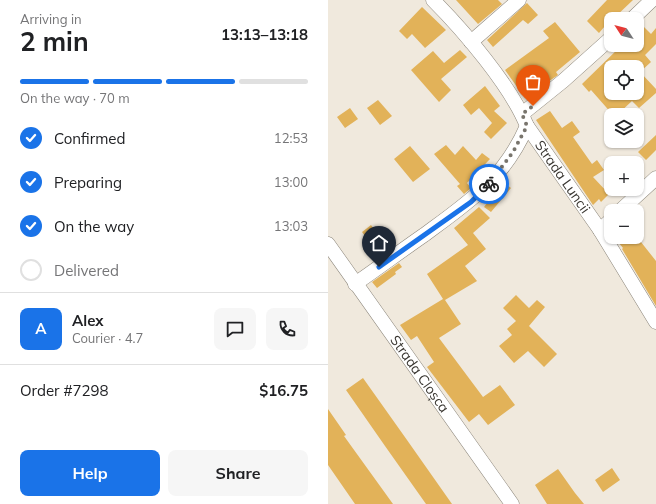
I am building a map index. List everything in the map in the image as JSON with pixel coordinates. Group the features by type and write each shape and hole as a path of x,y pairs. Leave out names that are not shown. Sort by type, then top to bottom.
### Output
{"street":[{"name":"Strada Luncii","path":"432,0 471,42 600,230 656,322"},
{"path":"471,42 518,0"},
{"path":"639,12 652,0"},
{"path":"355,284 481,193 503,167 522,138 525,120 563,81 604,44"},
{"path":"628,204 656,178"},
{"path":"600,230 604,226"},
{"name":"Strada Cloșca","path":"328,244 512,504"}],"building":[{"path":"456,0 498,0 502,4 478,24"},
{"path":"607,0 633,0 620,12 604,12 604,27 599,33 587,21"},
{"path":"527,3 538,15 528,24 523,20 493,47 487,40"},
{"path":"422,7 446,30 425,48 412,34 407,39 399,31"},
{"path":"555,22 580,52 556,72 558,75 525,98 505,70 549,38 543,31"},
{"path":"644,27 651,34 656,28 656,44 645,55 651,62 644,68 644,60 607,60 615,52 644,52"},
{"path":"460,50 467,57 441,79 451,90 439,102 411,70 433,51 444,63"},
{"path":"604,63 604,100 644,100 644,76 656,89 656,93 639,108 632,101 624,108 607,108 591,90 589,92 582,84"},
{"path":"485,86 500,106 494,111 507,123 491,139 484,132 492,123 479,108 471,115 463,105"},
{"path":"378,100 392,116 380,125 367,108"},
{"path":"350,108 358,119 345,128 337,117"},
{"path":"550,111 562,128 572,121 580,132 573,137 592,164 597,160 604,170 593,177 604,189 604,196 607,196 601,202 599,199 593,205 536,120"},
{"path":"656,135 656,150 646,160 644,156 638,152 644,148"},
{"path":"446,145 455,155 463,146 476,160 482,153 490,159 467,183 471,188 464,194 457,186 460,184 434,154"},
{"path":"410,146 430,169 413,182 394,159"},
{"path":"503,182 511,188 491,212 484,207"},
{"path":"479,207 490,218 473,233 486,249 465,266 477,281 445,300 461,324 439,338 483,397 500,385 515,405 488,425 479,414 469,422 427,367 434,362 417,336 411,340 400,325 443,299 427,274 468,245 454,228"},
{"path":"371,225 389,250 380,256 362,232"},
{"path":"620,244 643,244 656,261 656,306 622,249 623,248"},
{"path":"399,263 402,267 395,272 396,274 377,288 372,282"},
{"path":"516,295 529,308 537,300 545,307 529,326 557,354 544,367 528,351 514,363 499,346 512,335 507,329 516,321 503,308"},
{"path":"363,378 452,504 426,504 385,446 346,390"},
{"path":"328,409 346,435 344,436 393,504 355,504 328,465"},
{"path":"612,468 620,480 603,492 595,480"},
{"path":"558,469 584,504 547,504 535,485"}],"way so far":[{"path":"489,184 503,167 522,138 527,126 522,114 533,106"}],"route":[{"path":"379,267 471,202 489,184"}]}
